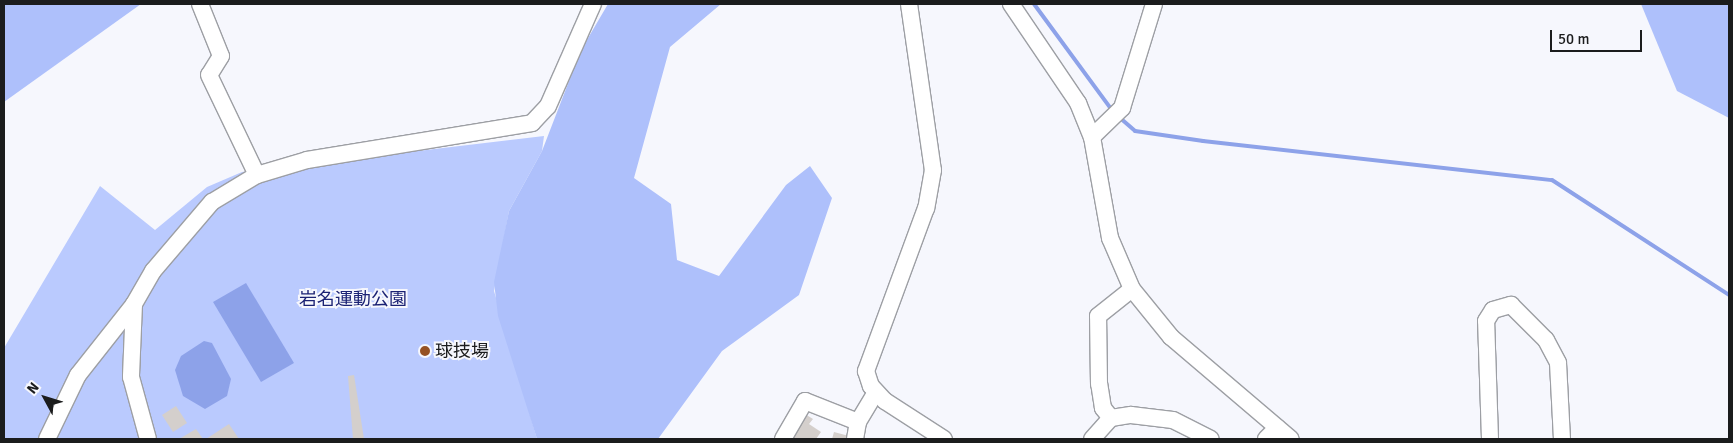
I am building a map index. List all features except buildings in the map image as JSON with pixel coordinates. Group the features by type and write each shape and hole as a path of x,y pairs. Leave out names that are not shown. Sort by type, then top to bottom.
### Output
{"street":[{"path":"200,4 221,56 208,75 257,175"},
{"path":"47,439 78,375 134,304 192,221 212,202 257,175 307,160 532,123 548,106 593,4"},
{"path":"909,4 933,170 926,208 866,371 876,392 944,439"},
{"path":"1011,4 1061,71 1092,137 1110,238 1132,289 1171,337 1272,433 1291,439"},
{"path":"1092,137 1122,108 1154,4"},
{"path":"1132,289 1098,316 1099,384 1103,408 1111,418 1173,420 1211,439"},
{"path":"134,304 132,378 145,438"},
{"path":"1490,439 1486,321 1493,310 1511,305 1546,340 1558,363 1562,439"},
{"path":"855,439 858,422 876,392"},
{"path":"783,439 805,401 858,422"},
{"path":"1092,439 1111,418"}],"green space":[{"name":"岩名運動公園","path":"544,136 542,151 509,211 494,291 537,439 4,439 4,348 100,186 155,230 207,187 242,172"}],"shaded area":[{"path":"4,4 141,4 4,102"},
{"path":"608,4 721,4 670,47 634,178 671,204 677,260 719,276 786,185 810,166 832,198 799,295 722,351 658,439 537,439 498,316 494,282 509,211 542,151 581,50"},
{"path":"1641,4 1729,4 1729,118 1677,91"},
{"path":"246,283 294,363 261,382 213,302"},
{"path":"204,341 212,343 231,379 227,396 205,409 183,396 175,370 181,356"}],"waterway":[{"path":"1034,4 1112,110"},
{"path":"1119,117 1135,131 1203,141 1552,180 1729,295"}],"place":[{"name":"球技場","path":"425,351"}]}
